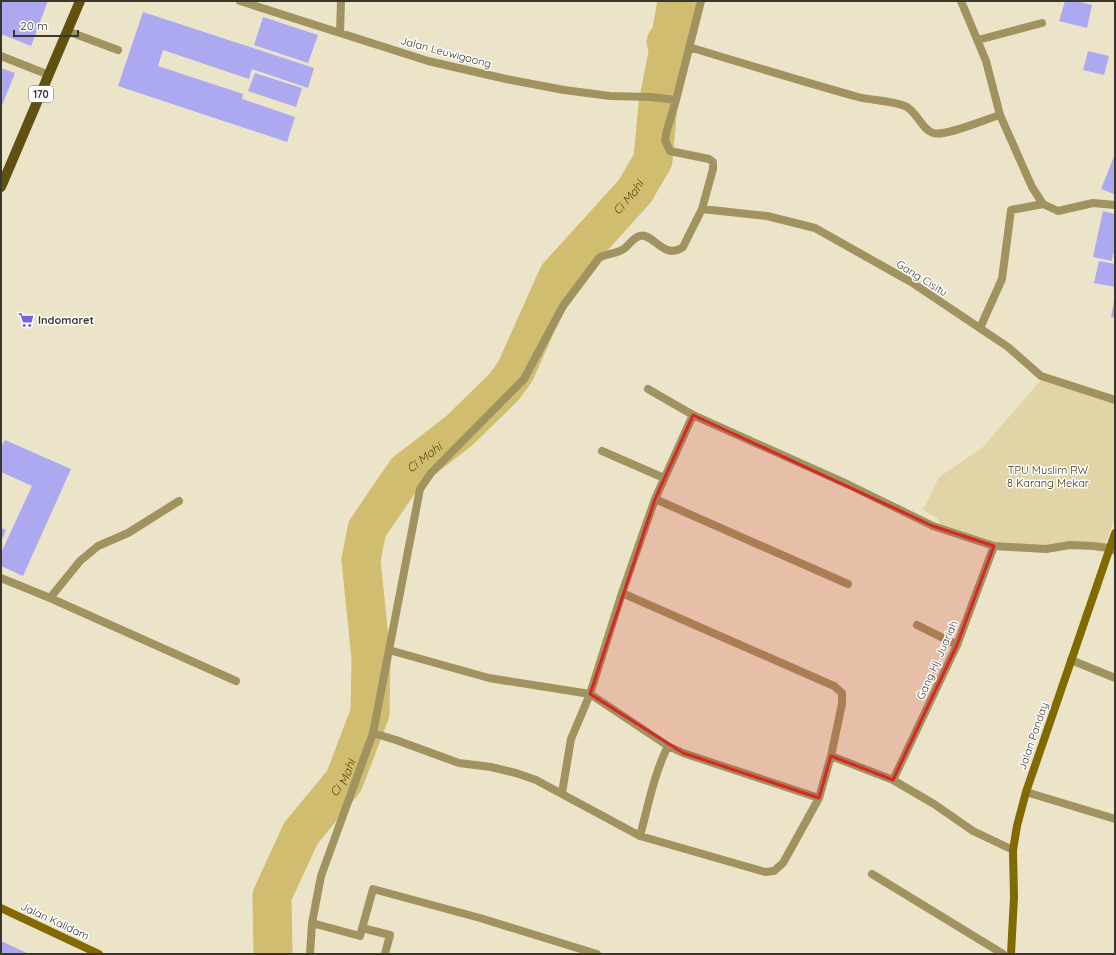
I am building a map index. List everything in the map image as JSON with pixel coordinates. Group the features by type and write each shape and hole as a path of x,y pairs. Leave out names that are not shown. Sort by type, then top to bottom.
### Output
{"main road":[{"name":"170","path":"1,187 80,1"}],"street":[{"name":"Jalan Leuwigoong","path":"240,1 428,61 506,79 564,90 610,96 651,97 676,100"},
{"path":"340,33 341,1"},
{"path":"310,954 312,923 321,876 373,733 420,489 431,473 524,379 563,306 599,258 625,249 635,238 640,235 646,237 666,250 674,251 680,249 683,247 702,209 714,165 709,159 670,151 665,140 666,130 676,100 701,1"},
{"path":"961,1 986,61 1000,115 1032,187 1043,204 1058,211 1093,203 1115,204"},
{"path":"978,40 1042,23"},
{"path":"67,30 118,50"},
{"path":"689,47 859,97 907,107 926,128 933,133 944,134 1000,115"},
{"path":"1,56 49,75"},
{"path":"980,328 1002,279 1011,210 1043,204"},
{"name":"Gang Cisitu","path":"702,209 767,216 815,228 910,282 1008,347 1041,376 1115,400"},
{"path":"648,389 693,415 847,484 933,526 994,546 1046,549 1070,545 1093,546 1112,550"},
{"path":"562,793 571,739 590,694 622,594 655,499 693,415"},
{"path":"602,451 664,478"},
{"path":"655,499 848,584"},
{"path":"50,598 80,561 98,546 128,533 180,501"},
{"name":"Jalan Panday","path":"1011,954 1014,897 1013,850 1017,826 1026,792 1071,660 1112,550 1115,533"},
{"name":"Gang Hj. Juariah","path":"893,780 957,645 994,546"},
{"path":"1,578 50,598 236,681"},
{"path":"373,733 459,763 491,767 536,780 640,836 765,872 774,871 783,863 819,798 831,756 842,704 842,693 834,686 622,594"},
{"path":"917,625 957,645"},
{"path":"389,650 489,678 590,694 668,746 683,754 819,798"},
{"path":"1071,660 1115,678"},
{"path":"640,836 656,774 668,746"},
{"path":"831,756 893,780 934,804 973,831 1013,850"},
{"path":"1026,792 1115,819"},
{"path":"872,874 1003,954"},
{"path":"312,923 360,936 373,889 480,918 597,954"},
{"name":"Jalan Kalidam","path":"1,908 99,954"},
{"path":"362,928 390,935 385,954"}],"highlighted area":[{"path":"693,415 933,526 994,546 957,645 893,780 831,756 819,798 683,753 590,694 655,499"}],"green space":[{"name":"TPU Muslim RW 8 Karang Mekar","path":"1041,380 1115,403 1115,517 1105,544 1046,546 996,543 940,524 938,519 923,510 939,477 982,448"}],"building":[{"path":"1,1 48,1 31,46 1,34"},
{"path":"1065,1 1077,1 1092,5 1087,28 1059,21"},
{"path":"143,12 314,68 308,88 252,69 249,79 163,50 158,66 243,94 242,99 295,117 287,142 118,86"},
{"path":"263,17 318,35 308,63 254,45"},
{"path":"1088,51 1109,56 1104,75 1083,70"},
{"path":"1,68 15,73 1,108"},
{"path":"255,73 302,88 296,107 248,91"},
{"path":"1115,154 1115,191 1114,194 1101,189"},
{"path":"1103,211 1115,214 1115,254 1113,254 1112,261 1093,257"},
{"path":"1099,261 1115,264 1115,287 1094,283"},
{"path":"1115,301 1115,318 1111,317"},
{"path":"5,440 71,469 23,576 1,566 1,553 32,486 1,472 1,447"},
{"path":"1,528 6,530 1,541"},
{"path":"1,941 29,954 1,954"}],"waterway":[{"name":"Ci Mahi","path":"273,954 272,896 301,833 344,781 370,713 371,658 361,560 367,529 406,472 459,431 504,387 515,372 558,276 635,191 653,160 658,104 669,48 666,42 671,36 677,1"}],"place":[{"name":"Indomaret","path":"26,320"}]}
